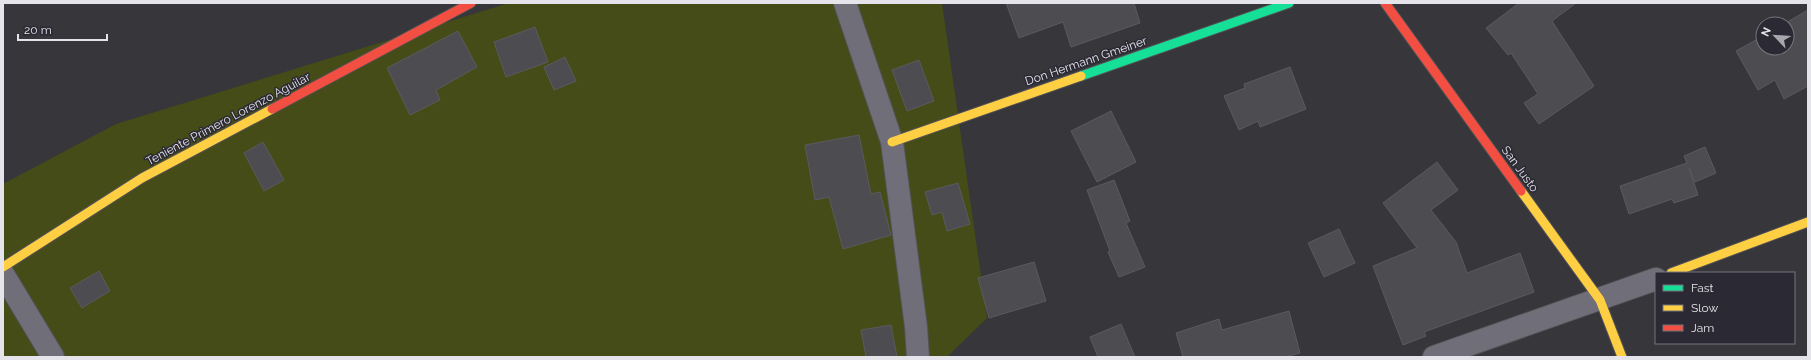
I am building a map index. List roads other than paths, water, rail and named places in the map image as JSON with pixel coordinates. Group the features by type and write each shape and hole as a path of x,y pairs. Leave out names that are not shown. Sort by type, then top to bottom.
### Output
{"street":[{"name":"Teniente Primero Lorenzo Aguilar","path":"3,267 142,178 471,3"},
{"path":"845,3 892,142 916,327 918,357"},
{"name":"Don Hermann Gmeiner","path":"892,142 1288,3"},
{"name":"San Justo","path":"1384,3 1600,300 1622,357"},
{"path":"1674,272 1808,222"},
{"path":"3,274 53,357"},
{"path":"1434,357 1600,300 1655,279"}]}
